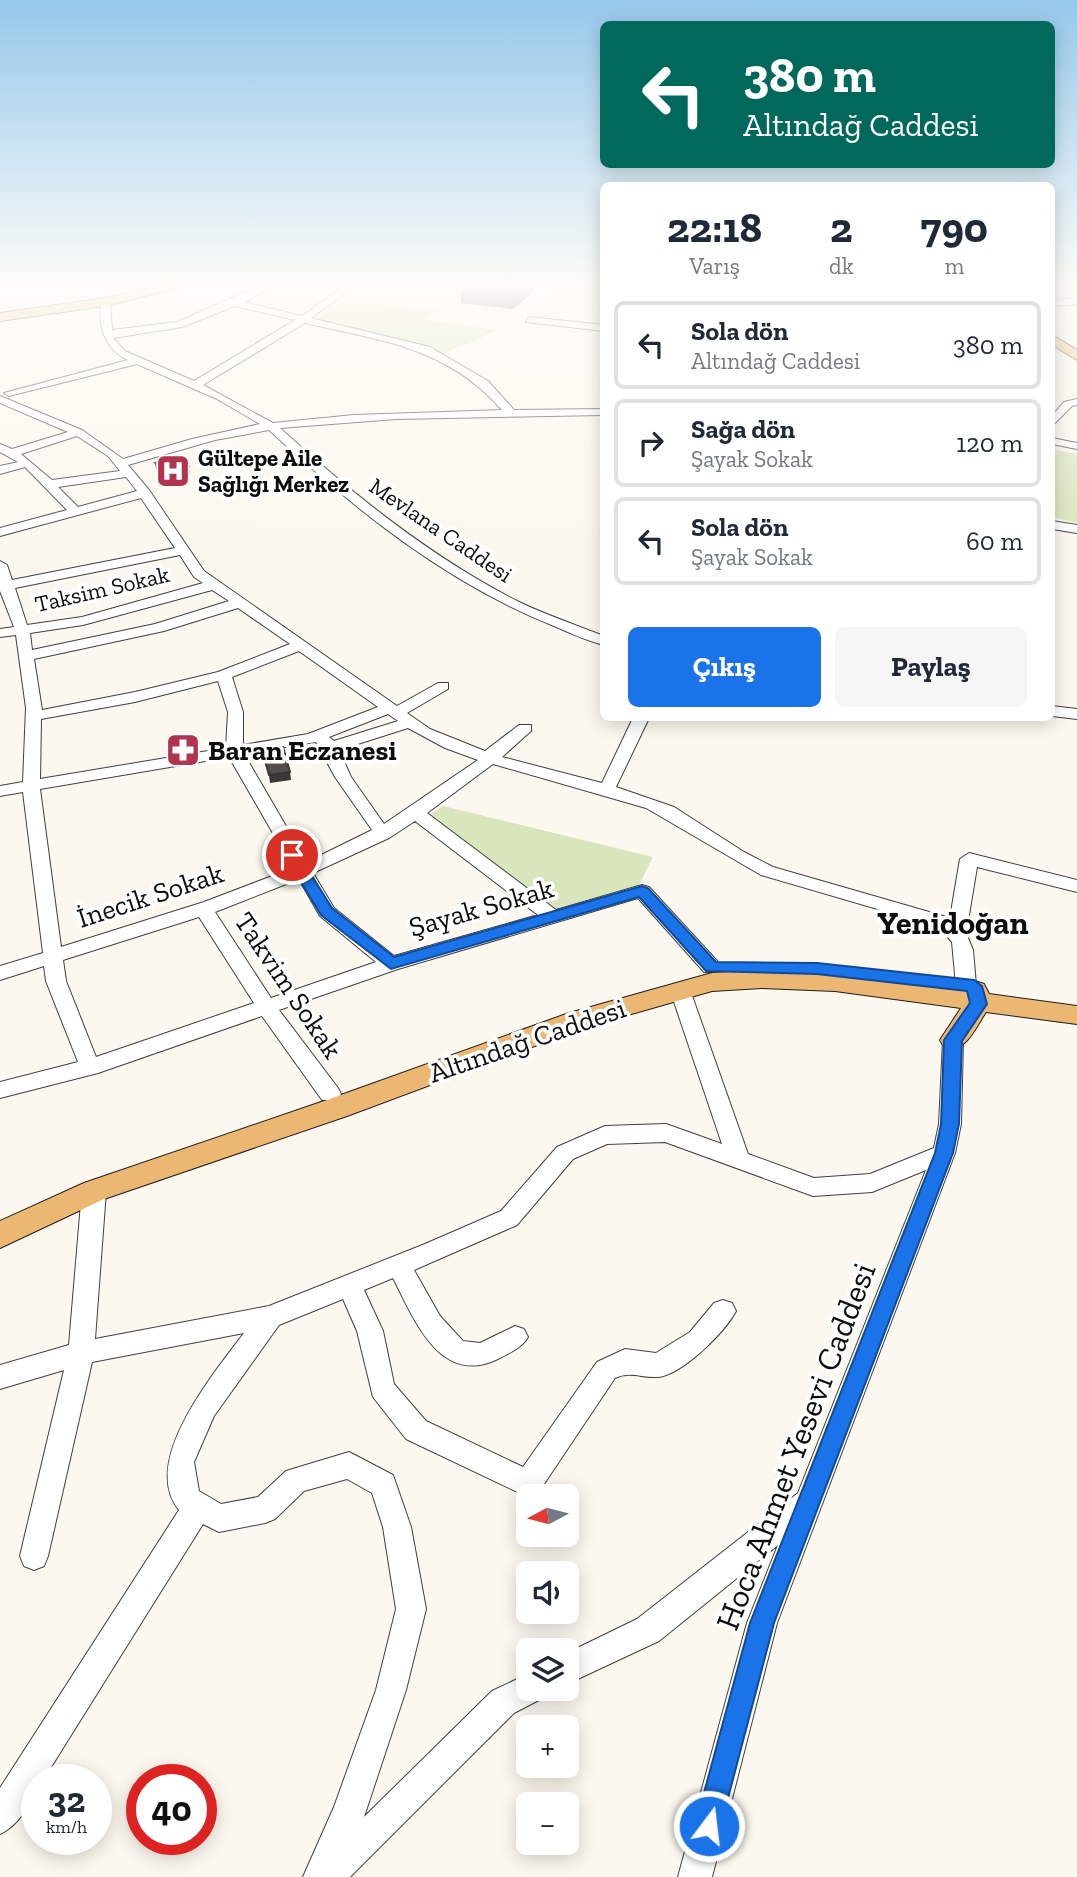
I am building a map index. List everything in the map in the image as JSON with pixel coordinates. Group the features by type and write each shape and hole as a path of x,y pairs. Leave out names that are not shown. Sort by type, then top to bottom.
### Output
{"main road":[{"name":"Altındağ Caddesi","path":"0,1220 81,1182 173,1153 450,1049 711,967 817,968 964,991 1077,1004"},
{"name":"Altındağ Caddesi","path":"0,1235 94,1191 337,1108 578,1020 680,990 727,980 788,979 964,991 1077,1015"},
{"name":"Hoca Ahmet Yesevi Caddesi","path":"953,1040 946,1023 964,991"}],"street":[{"path":"4,396 92,373"},
{"name":"Mevlana Caddesi","path":"162,373 221,397 271,426 325,475 458,574 516,606 600,639"},
{"path":"194,386 216,373"},
{"path":"466,373 484,383 512,415"},
{"path":"4,396 78,432 126,468 196,571 213,586 409,723 447,743 673,813 758,868 946,923 957,932 963,946 964,991"},
{"path":"1055,419 1068,404 1077,402"},
{"path":"0,417 22,407"},
{"path":"51,484 107,477 191,443 271,426 362,419 600,412"},
{"path":"4,450 78,432"},
{"path":"1055,442 1077,446"},
{"path":"4,450 29,463 77,513"},
{"path":"0,470 29,463"},
{"path":"0,532 145,493"},
{"path":"1055,525 1077,529"},
{"path":"3,587 181,551"},
{"path":"0,565 3,587 22,630 33,716 32,785 56,981 90,1067"},
{"name":"Taksim Sokak","path":"0,633 106,615 213,586"},
{"path":"25,656 125,637 204,616 238,603"},
{"path":"33,716 135,697 223,675 299,646"},
{"path":"223,675 235,699 238,731 234,751 303,874 327,912 391,964"},
{"path":"324,742 443,686"},
{"path":"1055,711 1077,714"},
{"path":"606,791 640,721"},
{"path":"0,791 234,751 324,742 409,723"},
{"name":"İnecik Sokak","path":"0,973 303,874 383,834 495,758 525,728"},
{"path":"324,742 342,777 383,834"},
{"path":"415,812 476,861 554,917"},
{"path":"957,932 969,859 1077,887"},
{"name":"Şayak Sokak","path":"0,1090 90,1067 391,964 642,891 711,967"},
{"name":"Takvim Sokak","path":"203,908 265,1005 330,1094"},
{"path":"680,990 738,1158"},
{"name":"Hoca Ahmet Yesevi Caddesi","path":"695,1877 762,1623 944,1153 950,1124 953,1040"},
{"path":"0,1377 80,1353 270,1317 509,1217 565,1153 605,1135 666,1133 813,1188 872,1183 944,1153"},
{"path":"34,1556 80,1353 94,1191"},
{"path":"399,1265 439,1336 454,1352 479,1355 515,1337"},
{"path":"349,1285 370,1331 382,1389 416,1430 528,1484 606,1370 625,1361 659,1365 699,1340 723,1311"},
{"path":"270,1317 205,1407 180,1462 187,1499 219,1518 265,1509 296,1480 349,1465 383,1484 397,1527 411,1609 391,1690 349,1812 320,1877"},
{"path":"579,1663 648,1630 808,1503"},
{"path":"0,1818 198,1506"},
{"path":"326,1877 503,1702 516,1695"}],"green space":[{"path":"1055,450 1077,454 1077,523 1055,518"},
{"path":"443,806 653,857 639,885 555,909 430,815"}],"building":[{"path":"178,457 189,466 165,472 155,463"},
{"path":"283,747 290,772 269,775 262,750"}],"place":[{"name":"Gültepe Aile Sağlığı Merkez","path":"173,471"},
{"name":"Baran Eczanesi","path":"183,750"}],"district":[{"name":"Yenidoğan","path":"953,923"}],"route":[{"path":"292,855 327,912 391,964 642,891 711,967 817,968 974,986 978,1004 953,1040 950,1124 944,1153 762,1623 709,1826"}]}
